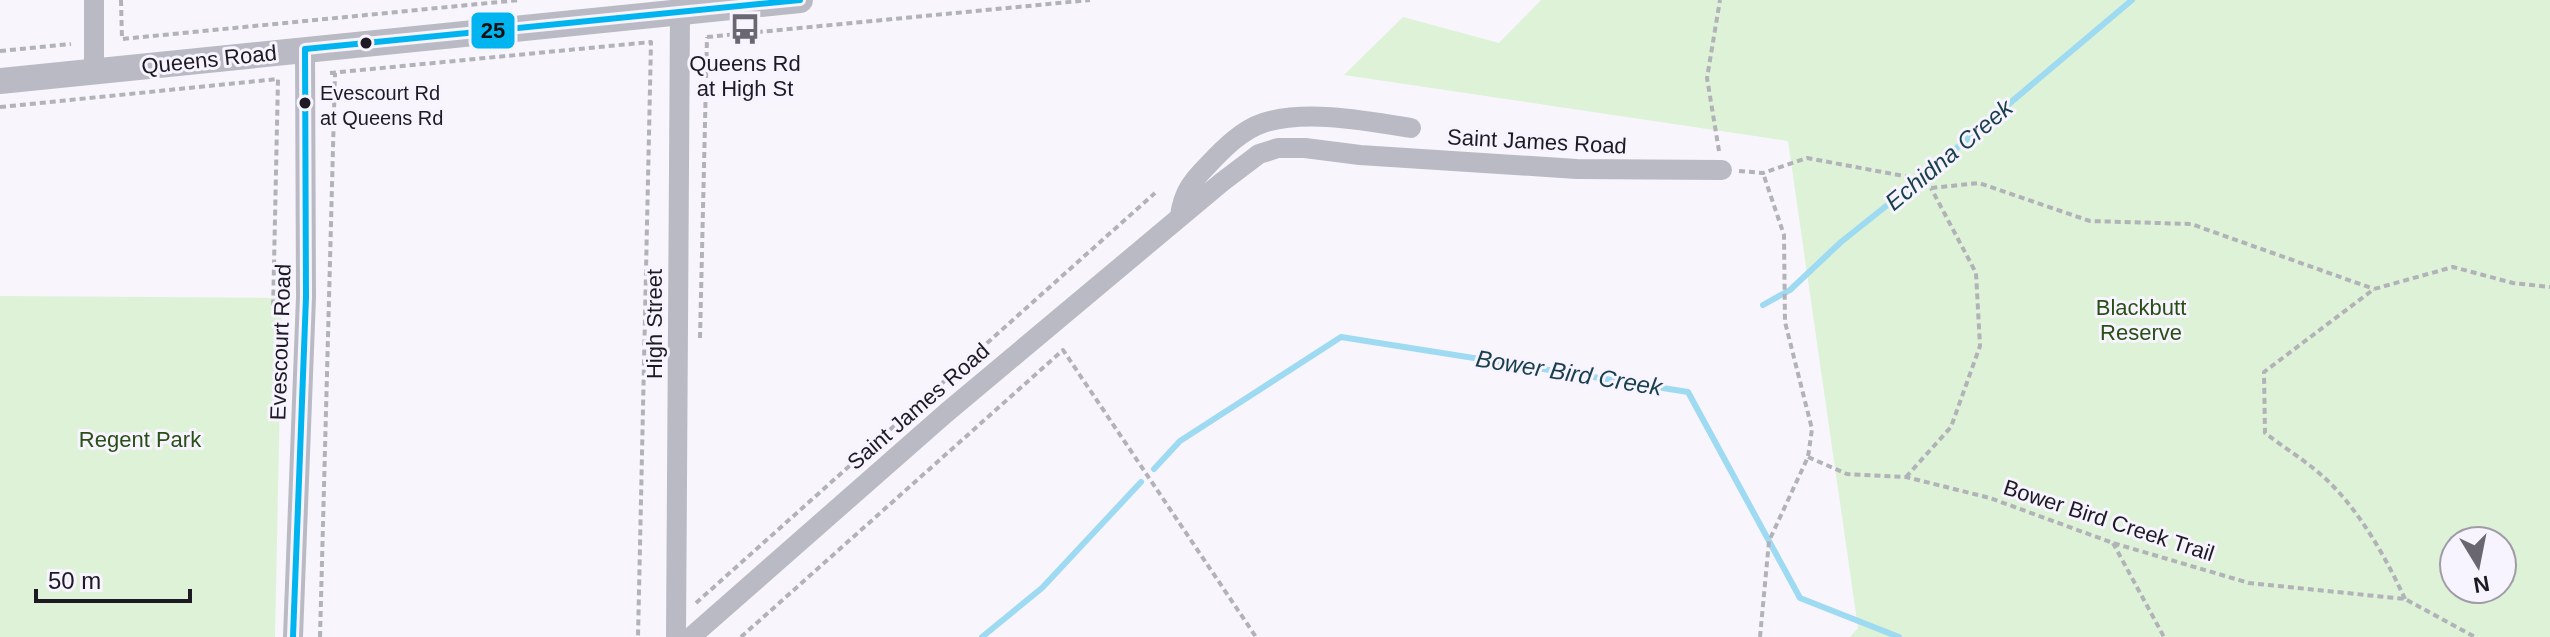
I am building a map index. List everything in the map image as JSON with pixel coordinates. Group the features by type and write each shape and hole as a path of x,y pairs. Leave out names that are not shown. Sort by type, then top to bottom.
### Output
{"street":[{"path":"94,0 94,70"},
{"name":"Queens Road","path":"0,81 800,0"},
{"name":"High Street","path":"676,637 680,12"},
{"name":"Evescourt Road","path":"293,637 306,297 305,49"},
{"name":"Saint James Road","path":"1180,216 1189,185 1240,135 1263,123 1292,117 1411,128"},
{"name":"Saint James Road","path":"691,637 946,413 1180,216 1259,154 1278,148 1305,148 1360,155 1577,169 1722,170"}],"path":[{"path":"121,0 119,40 519,0"},
{"path":"701,36 1090,0"},
{"path":"1720,0 1707,78 1722,170 1763,173 1807,158 1920,179 1931,188 1976,273 1980,346 1951,427 1906,477"},
{"path":"700,349 707,37"},
{"path":"320,637 335,73 660,41"},
{"path":"638,637 651,42"},
{"path":"0,51 71,44"},
{"path":"0,107 280,79 273,312"},
{"path":"1760,637 1769,541 1808,457 1812,429 1785,322 1784,235 1763,173"},
{"path":"1931,188 1979,183 2090,221 2191,224 2374,289"},
{"path":"694,590 694,604 1155,193"},
{"path":"2405,599 2390,567 2363,524 2329,482 2265,433 2264,372 2374,289 2453,267 2513,283 2550,287"},
{"path":"741,637 1063,350 1256,637"},
{"name":"Bower Bird Creek Trail","path":"1808,457 1847,474 1906,477 1990,498 2113,543 2249,583 2405,599 2475,637"},
{"path":"2113,543 2164,637"}],"green space":[{"name":"Blackbutt Reserve","path":"1541,0 2550,0 2550,637 1850,637 1858,628 1788,141 1344,75 1403,17 1499,43"},
{"name":"Regent Park","path":"0,296 282,298 275,637 0,637"}],"waterway":[{"name":"Echidna Creek","path":"1763,305 1790,290 1841,242 2132,0"},
{"name":"Bower Bird Creek","path":"1154,469 1180,441 1341,337 1688,392 1800,598 1899,637"},
{"name":"Bower Bird Creek","path":"982,637 1042,588 1141,482"}],"transit line":[{"name":"25","path":"305,49 800,0"},
{"name":"25","path":"293,637 306,297 305,49"}],"place":[{"name":"Queens Rd at High St","path":"745,29"},
{"name":"Evescourt Rd at Queens Rd","path":"305,103"}]}
